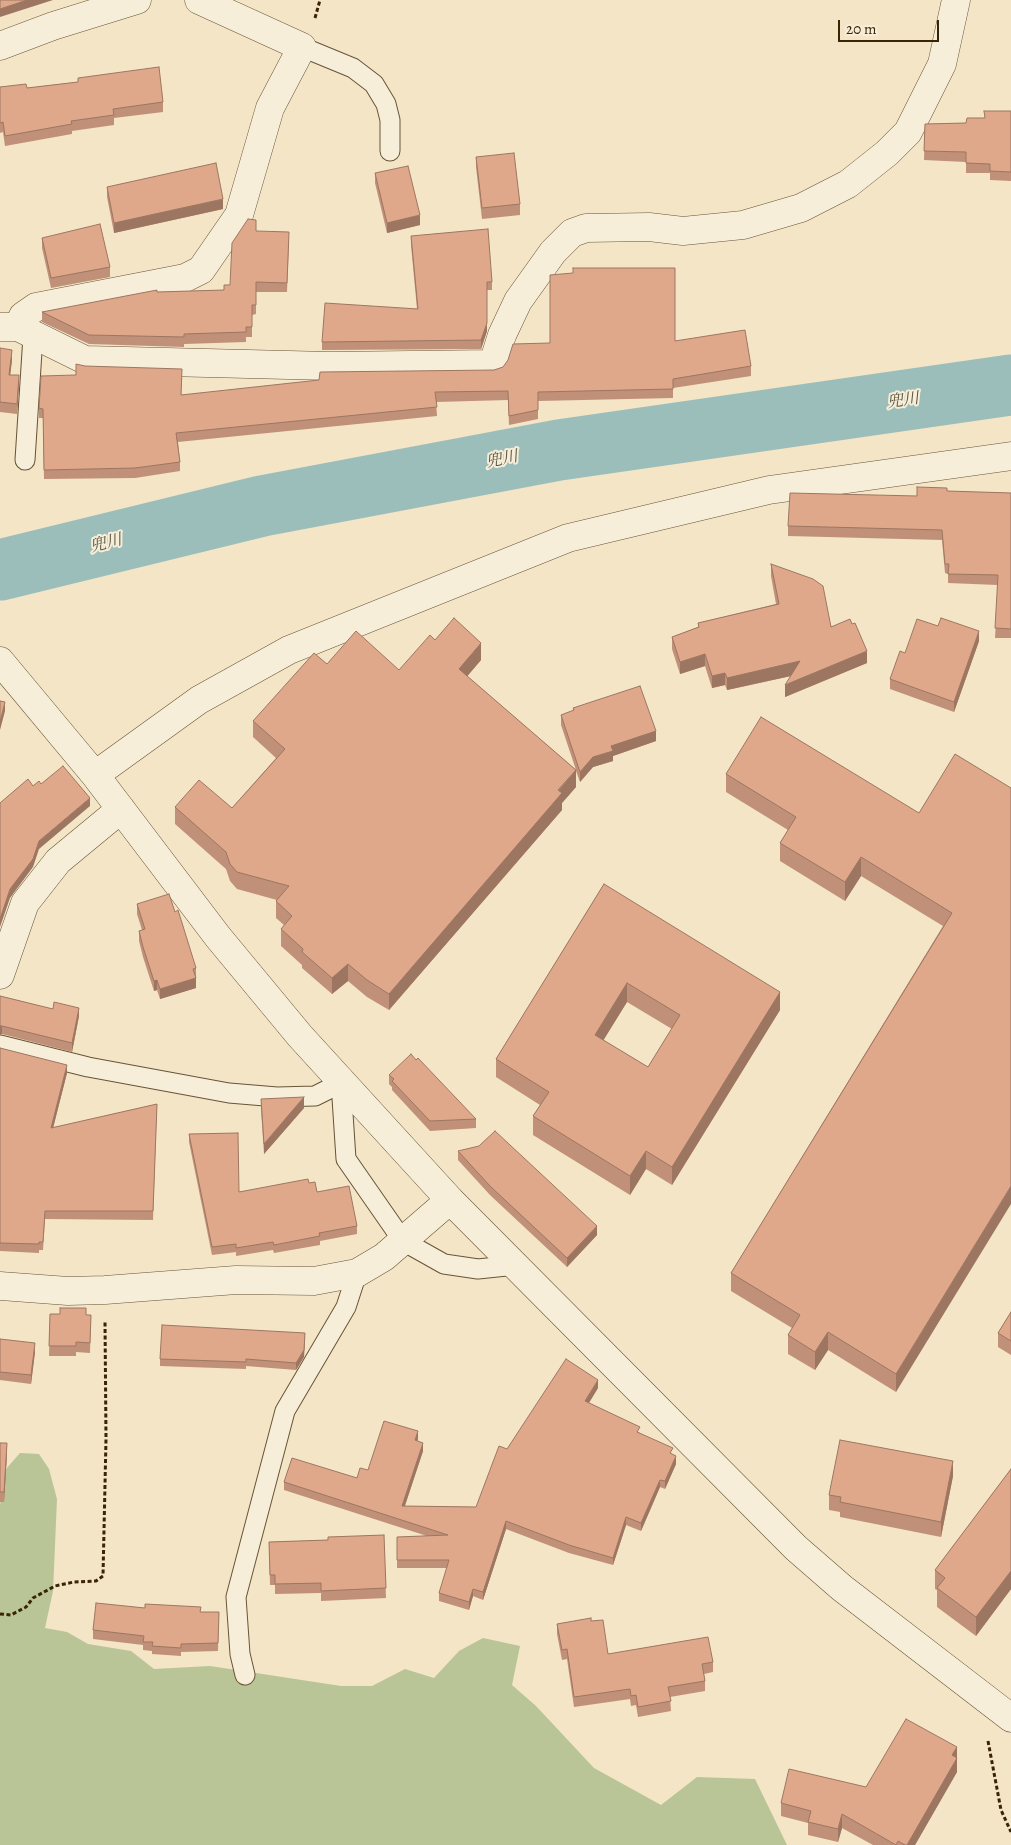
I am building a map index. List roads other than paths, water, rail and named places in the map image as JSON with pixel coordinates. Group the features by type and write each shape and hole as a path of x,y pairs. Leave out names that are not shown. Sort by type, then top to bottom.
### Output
{"street":[{"path":"0,46 53,26 137,0"},
{"path":"216,4 302,47 270,108 239,215 201,270 185,278 36,307 23,316 17,330 85,360 329,366 493,364 502,335 518,302 553,252 572,233 586,228 649,227 683,231 743,225 801,208 848,184 887,153 908,132 942,64 956,0"},
{"path":"95,775 199,700 289,650 568,538 769,490 1011,456"},
{"path":"0,661 95,775 218,937 341,1083 450,1200 796,1548 842,1588 1011,1718"},
{"path":"0,975 6,953 25,903 58,861 121,809"},
{"path":"0,1286 68,1291 105,1290 236,1280 314,1281 357,1273 384,1257 450,1200"}],"lane":[{"path":"302,47 353,68 374,84 386,104 390,120 390,151"},
{"path":"17,330 25,460"},
{"path":"0,1045 88,1067 229,1093 277,1097 315,1096 341,1083 346,1159 403,1241 444,1264 478,1269 516,1266"},
{"path":"245,1675 240,1654 236,1597 284,1411 346,1307 357,1273"}],"waterway":[{"name":"兜川","path":"0,570 262,506 559,450 1011,385"}]}
